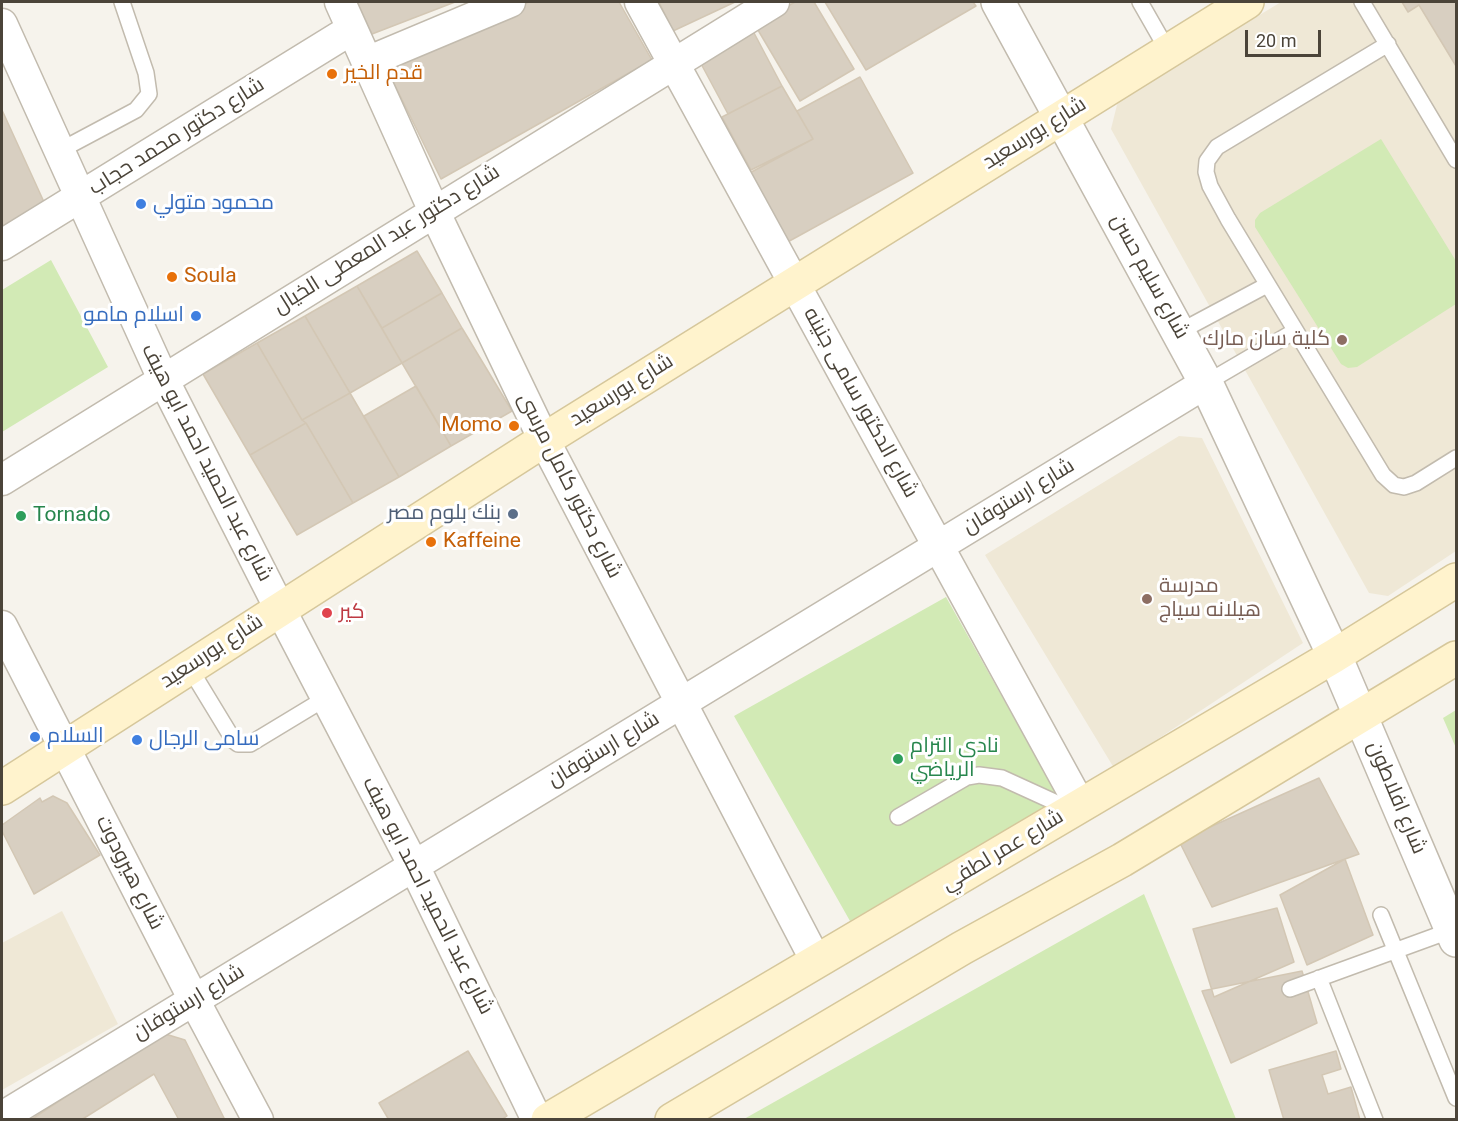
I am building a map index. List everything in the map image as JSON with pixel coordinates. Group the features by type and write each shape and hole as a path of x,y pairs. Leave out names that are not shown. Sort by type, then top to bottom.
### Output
{"main road":[{"name":"شارع بورسعيد","path":"2,788 544,440 1247,2"},
{"name":"شارع عمر لطفي","path":"548,1119 1076,807 1337,662 1456,580"},
{"path":"672,1119 962,948 1122,860 1359,712 1456,658"}],"street":[{"name":"شارع دكتور كامل مرسى","path":"340,2 434,211 544,440 816,961"},
{"path":"367,62 510,2"},
{"name":"شارع الدكتور سامى جنينه","path":"640,2 939,546 1076,807"},
{"name":"شارع دكتور عبد المعطى الخيال","path":"2,480 774,2"},
{"name":"شارع سليم حسن","path":"998,2 1206,383 1337,662"},
{"name":"شارع عبد الحميد احمد ابو هيف","path":"2,24 162,379 414,866 537,1119"},
{"name":"شارع دكتور محمد حجاب","path":"2,245 352,29"},
{"name":"شارع ارستوفان","path":"2,1117 1206,383"},
{"name":"شارع هيرودوت","path":"2,626 258,1119"},
{"name":"شارع افلاطون","path":"1337,662 1454,934"}],"lane":[{"path":"59,151 136,110 149,94 146,73 122,2"},
{"path":"1140,2 1168,51"},
{"path":"1362,2 1456,160"},
{"path":"1388,44 1217,147 1207,160 1206,172 1210,186 1267,285 1383,475 1394,485 1404,487 1416,483 1456,458"},
{"path":"1179,332 1267,285"},
{"path":"1206,383 1294,330"},
{"path":"189,667 238,744 250,744 326,698"},
{"path":"898,817 967,777 979,774 1002,777 1076,807"},
{"path":"1381,915 1456,1098"},
{"path":"1290,989 1395,951 1454,934"},
{"path":"1319,978 1375,1119"}],"shaded area":[{"name":"كلية سان مارك","path":"1281,2 1456,2 1456,551 1388,596 1369,593 1111,129 1118,101"},
{"name":"مدرسة هيلانه سياج","path":"1179,436 1202,438 1303,643 1114,768 985,555"},
{"path":"62,911 118,1024 2,1090 2,943"}],"green space":[{"path":"1381,139 1456,261 1456,304 1357,367 1348,368 1341,364 1255,227 1255,220 1260,213"},
{"path":"51,260 108,367 2,432 2,290"},
{"name":"نادي الترام الرياضي","path":"946,597 1062,803 850,921 734,716"},
{"path":"1456,710 1456,748 1443,718"},
{"path":"1144,894 1236,1119 744,1119"}],"building":[{"path":"357,2 455,2 372,34"},
{"path":"529,2 619,2 652,60 441,179 383,61"},
{"path":"659,2 735,2 673,31"},
{"path":"795,2 814,2 854,69 800,101 755,25"},
{"path":"825,2 973,2 976,6 866,70"},
{"path":"1402,2 1456,2 1456,66 1419,5 1408,12"},
{"path":"753,31 782,86 728,114 699,60"},
{"path":"860,77 913,173 784,244 746,175 813,139 797,111"},
{"path":"782,86 813,139 751,170 722,117"},
{"path":"2,110 44,202 2,228"},
{"path":"417,251 442,293 382,328 357,286"},
{"path":"357,286 402,363 350,393 305,316"},
{"path":"442,293 462,328 402,363 382,328"},
{"path":"305,316 350,393 302,420 257,343"},
{"path":"462,328 512,411 451,446 402,363"},
{"path":"257,343 302,420 306,423 250,455 203,374"},
{"path":"416,386 451,446 399,477 364,416"},
{"path":"350,393 399,477 353,503 306,423 302,420"},
{"path":"306,423 353,503 297,535 250,455"},
{"path":"1319,778 1359,854 1212,907 1179,841"},
{"path":"53,796 67,803 100,855 34,894 2,831 2,825 40,798 42,802"},
{"path":"1345,859 1373,935 1307,965 1280,895"},
{"path":"1277,908 1294,962 1214,997 1193,929"},
{"path":"1302,971 1317,1023 1231,1063 1202,991"},
{"path":"162,1033 185,1040 225,1120 179,1120 154,1074 81,1120 32,1119"},
{"path":"468,1051 507,1116 501,1120 389,1120 379,1103"},
{"path":"1336,1051 1341,1069 1322,1075 1328,1094 1351,1087 1360,1120 1284,1120 1269,1070"}],"place":[{"name":"قدم الخير","path":"332,74"},
{"name":"محمود متولي","path":"141,204"},
{"name":"Soula","path":"172,277"},
{"name":"اسلام مامو","path":"196,316"},
{"name":"كلية سان مارك","path":"1342,340"},
{"name":"Momo","path":"514,426"},
{"name":"بنك بلوم مصر","path":"513,514"},
{"name":"Tornado","path":"21,516"},
{"name":"Kaffeine","path":"431,542"},
{"name":"مدرسة هيلانه سياج","path":"1147,599"},
{"name":"كير","path":"327,613"},
{"name":"السلام","path":"35,737"},
{"name":"سامى الرجال","path":"137,740"},
{"name":"نادي الترام الرياضي","path":"898,759"}]}
